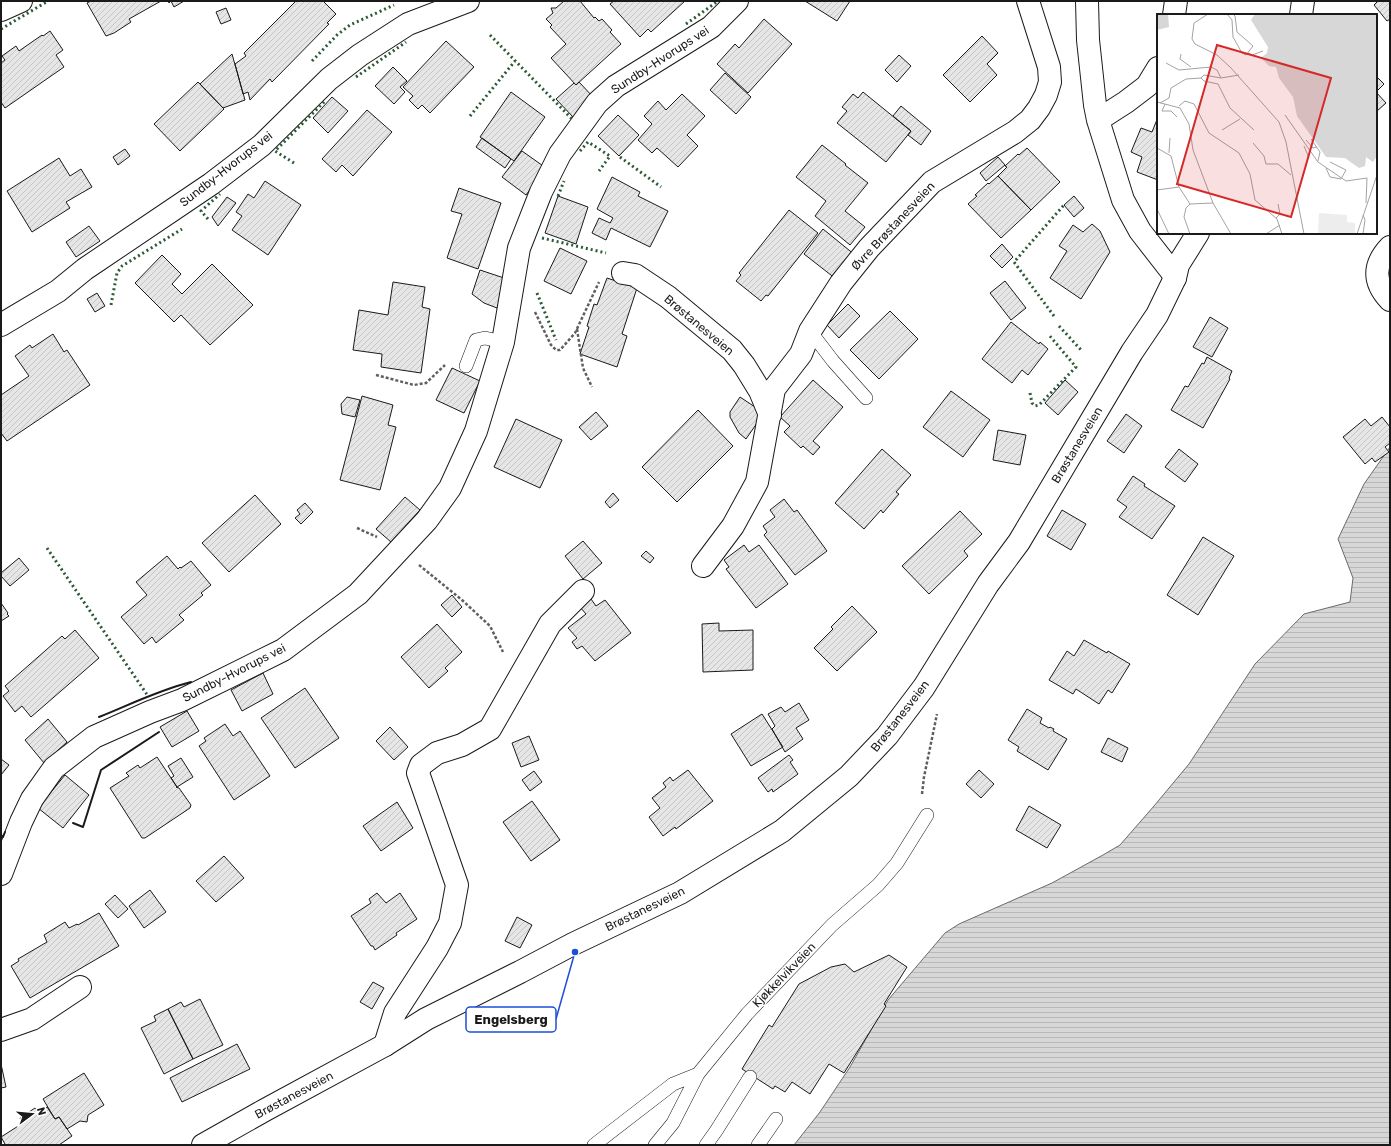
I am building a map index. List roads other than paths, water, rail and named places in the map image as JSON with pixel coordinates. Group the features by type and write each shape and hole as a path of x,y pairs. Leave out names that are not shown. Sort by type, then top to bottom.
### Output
{"street":[{"path":"1,10 21,1"},
{"name":"Sundby-Hvorups vei","path":"1,325 58,291 85,269 211,184 262,145 329,79 360,55 408,24 468,1"},
{"name":"Sundby-Hvorups vei","path":"1,874 21,822 32,800 54,768 94,737 150,712 182,700 283,650 358,594 427,520 450,488 476,431 502,342 519,248 541,192 560,154 597,103 616,86 711,27 737,1"},
{"name":"Øvre Brøstanesveien","path":"703,566 733,526 757,482 774,389 800,354 810,331 841,283 869,248 932,182 1015,132 1030,120 1039,108 1046,95 1050,82 1049,67 1028,1"},
{"path":"1087,1 1088,40 1095,105 1098,120 1123,200 1140,231 1176,278"},
{"path":"1174,14 1176,1"},
{"path":"1301,14 1303,1"},
{"path":"1098,120 1147,86 1157,70"},
{"name":"Brøstanesveien","path":"203,1145 385,1045 426,1019 573,944 680,893 782,831 849,776 887,736 924,686 988,584 1020,542 1132,352 1157,315 1176,278 1178,265 1197,234"},
{"path":"1390,247 1383,254 1378,268 1378,281 1383,292 1390,300"},
{"name":"Brøstanesveien","path":"623,273 635,275 668,297 732,350 744,365 760,391 770,416"},
{"path":"385,1045 395,1013 437,948 450,923 457,885 418,773 421,765 437,753 462,745 490,729 550,624 583,591"},
{"path":"1,1030 32,1019 80,987"}],"lane":[{"path":"810,331 832,361 866,398"},
{"path":"466,366 476,340 485,338 502,342"},
{"name":"Kjøkkelvikveien","path":"655,1145 673,1123 698,1074 747,1014 832,925 878,885 897,863 927,815"},
{"path":"594,1145 672,1084 698,1074"},
{"path":"706,1145 750,1077"},
{"path":"758,1145 776,1119"}],"place":[{"name":"Engelsberg","path":"575,952"}]}
